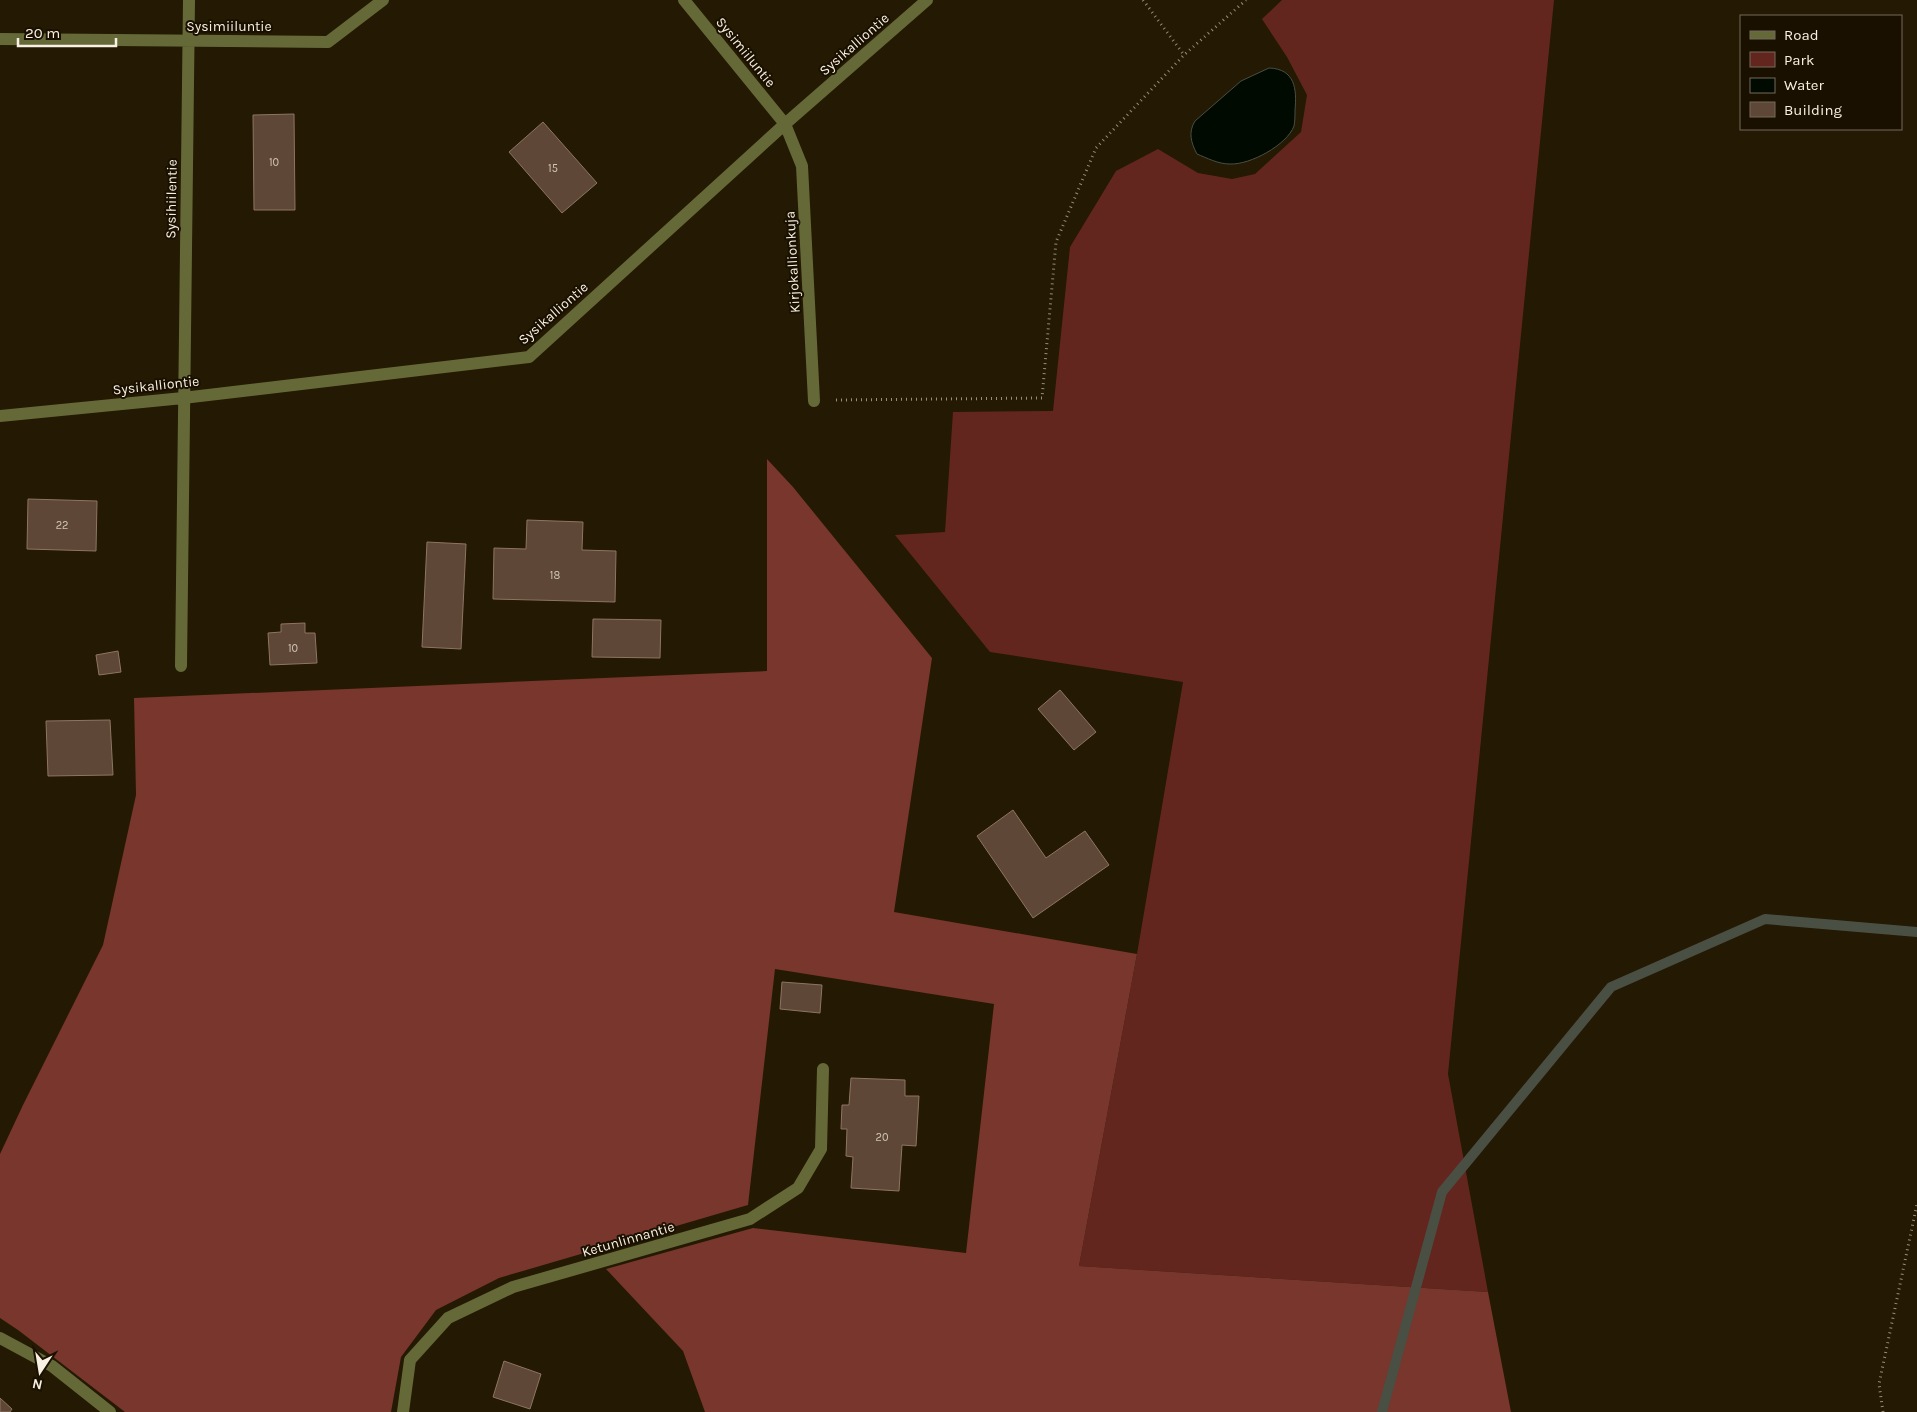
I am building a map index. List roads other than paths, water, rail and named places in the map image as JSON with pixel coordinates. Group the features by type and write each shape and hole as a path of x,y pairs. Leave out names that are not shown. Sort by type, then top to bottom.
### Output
{"street":[{"name":"Sysihiilentie","path":"181,666 188,0"},
{"name":"Sysimiiluntie","path":"0,39 328,42 383,0"},
{"name":"Sysimiiluntie","path":"684,0 786,124"},
{"name":"Sysikalliontie","path":"0,416 183,398 529,357 786,124 927,0"},
{"name":"Kirjokallionkuja","path":"786,124 802,166 814,401"},
{"name":"Ketunlinnantie","path":"403,1412 410,1360 448,1318 513,1288 750,1219 798,1188 821,1149 823,1069"},
{"path":"0,1338 52,1366 110,1412"}],"water":[{"path":"1269,68 1284,72 1289,76 1295,88 1295,118 1294,126 1290,133 1276,147 1247,161 1230,164 1221,163 1197,154 1191,138 1195,121 1241,81"}],"waterway":[{"path":"1382,1412 1442,1192 1611,987 1765,919 1917,932"}]}
